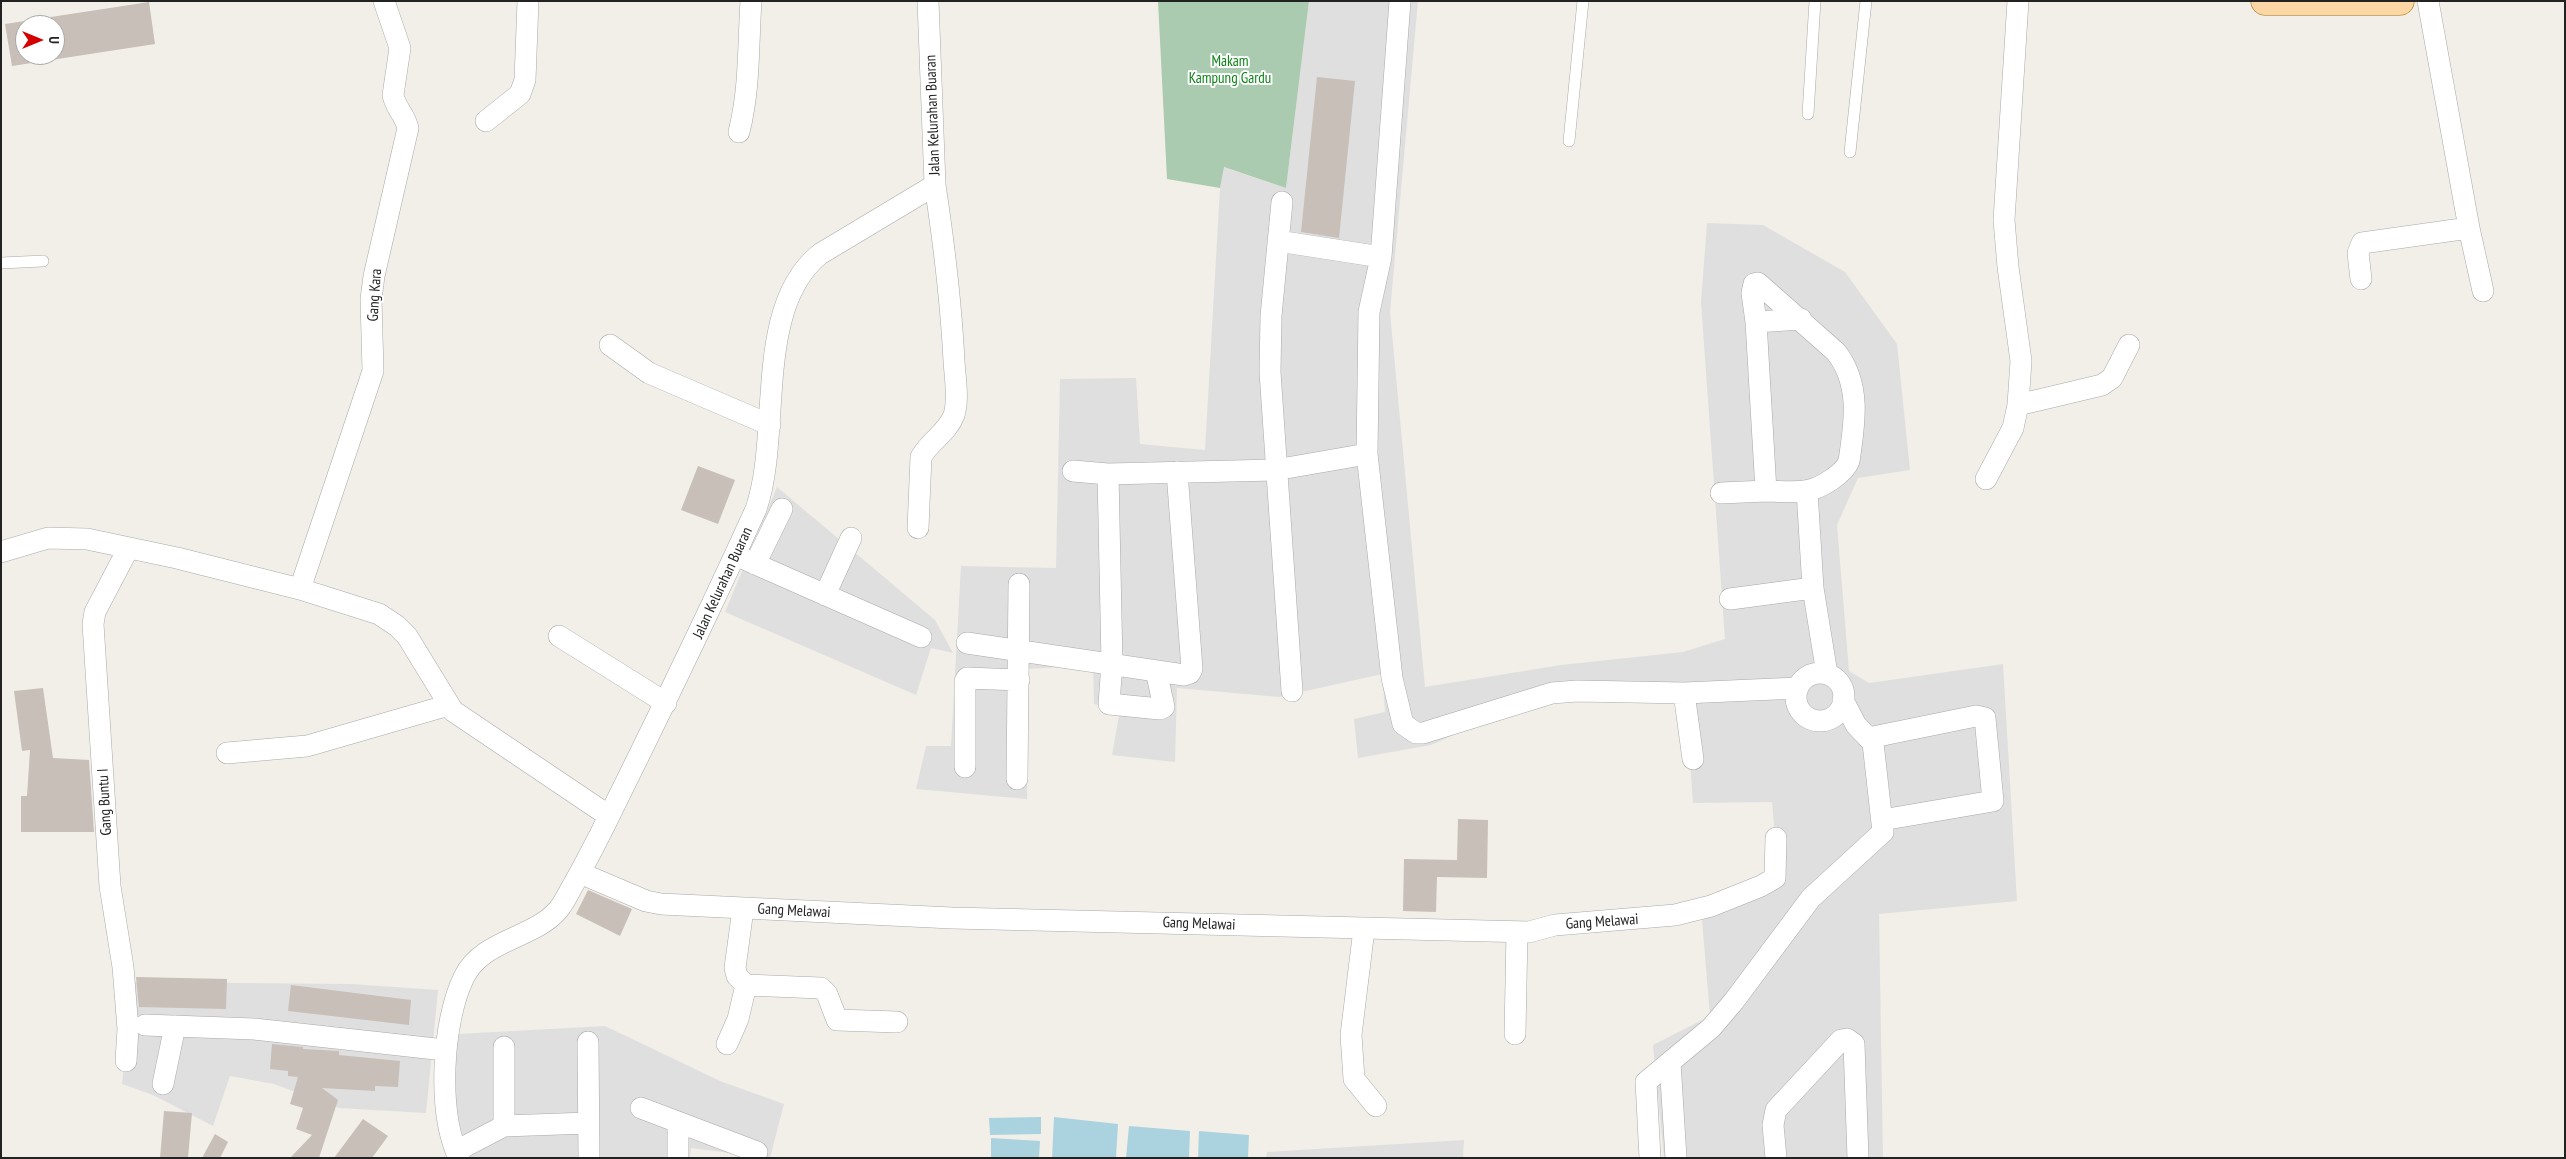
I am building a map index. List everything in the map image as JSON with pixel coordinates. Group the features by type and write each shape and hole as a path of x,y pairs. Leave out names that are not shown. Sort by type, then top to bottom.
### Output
{"main road":[{"path":"2265,1 2400,1"}],"street":[{"name":"Gang Kara","path":"300,589 373,371 371,299 374,276 408,128 406,118 394,101 393,95 400,48 384,1"},
{"path":"486,121 520,94 525,80 528,1"},
{"path":"739,132 746,106 749,74 751,1"},
{"name":"Jalan Kelurahan Buaran","path":"457,1155 447,1116 445,1050 458,992 473,963 488,950 534,926 558,910 580,873 666,702 735,556 763,489 770,425 775,349 783,315 796,283 808,264 820,254 935,185 928,1"},
{"path":"1400,1 1381,257 1368,312 1368,454 1392,678 1403,724 1410,730 1424,733 1552,693 1577,691 1684,693 1798,688"},
{"path":"1986,479 2013,428 2018,405 2021,349 2008,267 2004,220 2018,1"},
{"path":"2428,1 2469,228 2483,291"},
{"path":"918,528 921,457 926,449 948,427 954,414 956,394 953,336 935,185"},
{"path":"1282,202 1271,316 1270,363 1275,470 1292,691"},
{"path":"2361,279 2358,253 2362,243 2469,228"},
{"path":"1278,241 1381,257"},
{"path":"1721,493 1807,491 1827,482 1847,467 1850,454 1854,394 1845,365 1801,319 1758,283 1754,284 1752,293 1756,322 1766,491"},
{"path":"1756,322 1801,319"},
{"path":"610,345 649,373 770,425"},
{"path":"2018,405 2102,385 2112,378 2129,345"},
{"path":"1073,471 1108,474 1275,470 1368,454"},
{"path":"967,643 1184,675 1190,673 1192,669 1177,472"},
{"path":"1108,474 1112,664 1108,701 1110,704 1160,709 1164,707 1156,671"},
{"path":"1807,491 1813,588 1827,674"},
{"path":"755,564 782,509"},
{"path":"1,552 29,542 61,537 87,538 300,589 380,614 398,626 407,636 454,711 522,759 609,816"},
{"path":"825,595 851,538"},
{"name":"Gang Buntu I","path":"126,1062 128,1029 123,967 110,886 93,624 95,612 128,549"},
{"path":"735,556 921,637"},
{"path":"1016,779 1019,584"},
{"path":"1730,599 1813,588"},
{"path":"559,636 666,702"},
{"path":"1650,1158 1645,1086 1649,1078 1670,1062 1721,1016 1811,898 1883,832 1872,743 1856,725 1843,700 1840,684 1827,674 1811,674 1798,688 1796,702 1799,710 1812,720 1829,719 1841,708 1843,700"},
{"path":"965,767 965,682 967,678 1019,680"},
{"path":"1684,693 1693,759"},
{"path":"227,754 307,746 449,704"},
{"path":"1868,738 1976,716 1984,718 1993,801 1882,820"},
{"name":"Gang Melawai","path":"580,873 646,901 743,909 952,918 1517,932 1591,921 1675,916 1711,906 1761,886 1775,878 1776,838"},
{"path":"743,909 735,968 737,976 746,985 821,988 827,994 837,1020 897,1022"},
{"path":"1364,929 1355,994 1352,1044 1354,1079 1376,1106"},
{"path":"1516,1034 1517,932"},
{"path":"727,1044 738,1019 746,985"},
{"path":"145,1025 254,1029 445,1050"},
{"path":"163,1084 175,1026"},
{"path":"1776,1158 1773,1125 1776,1110 1841,1040 1847,1039 1854,1044 1858,1158"},
{"path":"588,1042 589,1158"},
{"path":"504,1047 504,1126"},
{"path":"1670,1062 1676,1158"},
{"path":"641,1108 757,1152"},
{"path":"678,1122 678,1158"},
{"path":"457,1155 504,1126 588,1123"}],"lane":[{"path":"1569,141 1583,1"},
{"path":"1808,114 1815,1"},
{"path":"1850,152 1866,1"},
{"path":"1,263 44,261"}],"shaded area":[{"path":"1309,1 1418,1 1390,312 1425,687 1561,665 1683,652 1725,639 1701,302 1707,223 1763,225 1845,272 1897,344 1910,470 1858,478 1837,525 1849,671 1869,683 2003,664 2017,901 1879,914 1883,1158 1664,1158 1653,1045 1710,1016 1702,920 1779,879 1772,802 1693,803 1686,703 1572,699 1496,716 1431,745 1358,758 1354,719 1385,712 1382,674 1279,697 1177,688 1175,762 1112,755 1120,710 1094,704 1093,665 1029,669 1027,799 916,789 926,746 951,746 961,566 1056,568 1060,379 1136,378 1140,444 1205,450 1220,188 1223,167 1286,188"},
{"path":"777,487 935,620 953,653 931,648 916,695 725,612"},
{"path":"133,982 351,984 438,990 426,1113 339,1108 274,1084 230,1076 213,1126 153,1095 122,1084"},
{"path":"605,1026 720,1081 784,1104 770,1158 691,1148 690,1158 469,1158 454,1121 449,1086 458,1034"},
{"path":"1464,1140 1463,1158 1266,1158 1267,1152"}],"green space":[{"name":"Makam Kampung Gardu","path":"1158,1 1309,1 1286,188 1224,167 1220,188 1167,179"}],"water":[{"path":"1041,1117 1041,1134 990,1135 989,1118"},
{"path":"1054,1117 1118,1124 1116,1158 1052,1158"},
{"path":"1129,1126 1190,1131 1189,1158 1126,1158"},
{"path":"1199,1131 1249,1135 1248,1158 1198,1158"},
{"path":"991,1138 1040,1141 1039,1158 991,1158"}],"building":[{"path":"149,2 155,44 65,58 64,15"},
{"path":"15,22 15,65 18,65 12,66 5,24"},
{"path":"1317,77 1355,81 1339,238 1301,232"},
{"path":"698,466 735,480 718,524 681,510"},
{"path":"43,688 53,758 89,760 94,832 21,832 21,796 27,796 30,750 22,751 14,691"},
{"path":"1458,819 1488,820 1487,878 1437,877 1436,912 1403,911 1404,859 1457,860"},
{"path":"588,890 632,909 620,936 576,914"},
{"path":"136,977 227,979 226,1009 139,1007"},
{"path":"291,985 411,1000 409,1025 288,1011"},
{"path":"272,1044 303,1047 303,1049 339,1051 339,1055 400,1061 398,1087 375,1086 375,1091 322,1088 338,1100 319,1158 290,1158 312,1135 296,1129 303,1108 290,1104 298,1077 288,1076 288,1071 270,1069"},
{"path":"164,1111 192,1113 188,1158 160,1158"},
{"path":"363,1119 388,1136 372,1158 334,1158"},
{"path":"215,1134 228,1142 220,1158 202,1158"}]}
